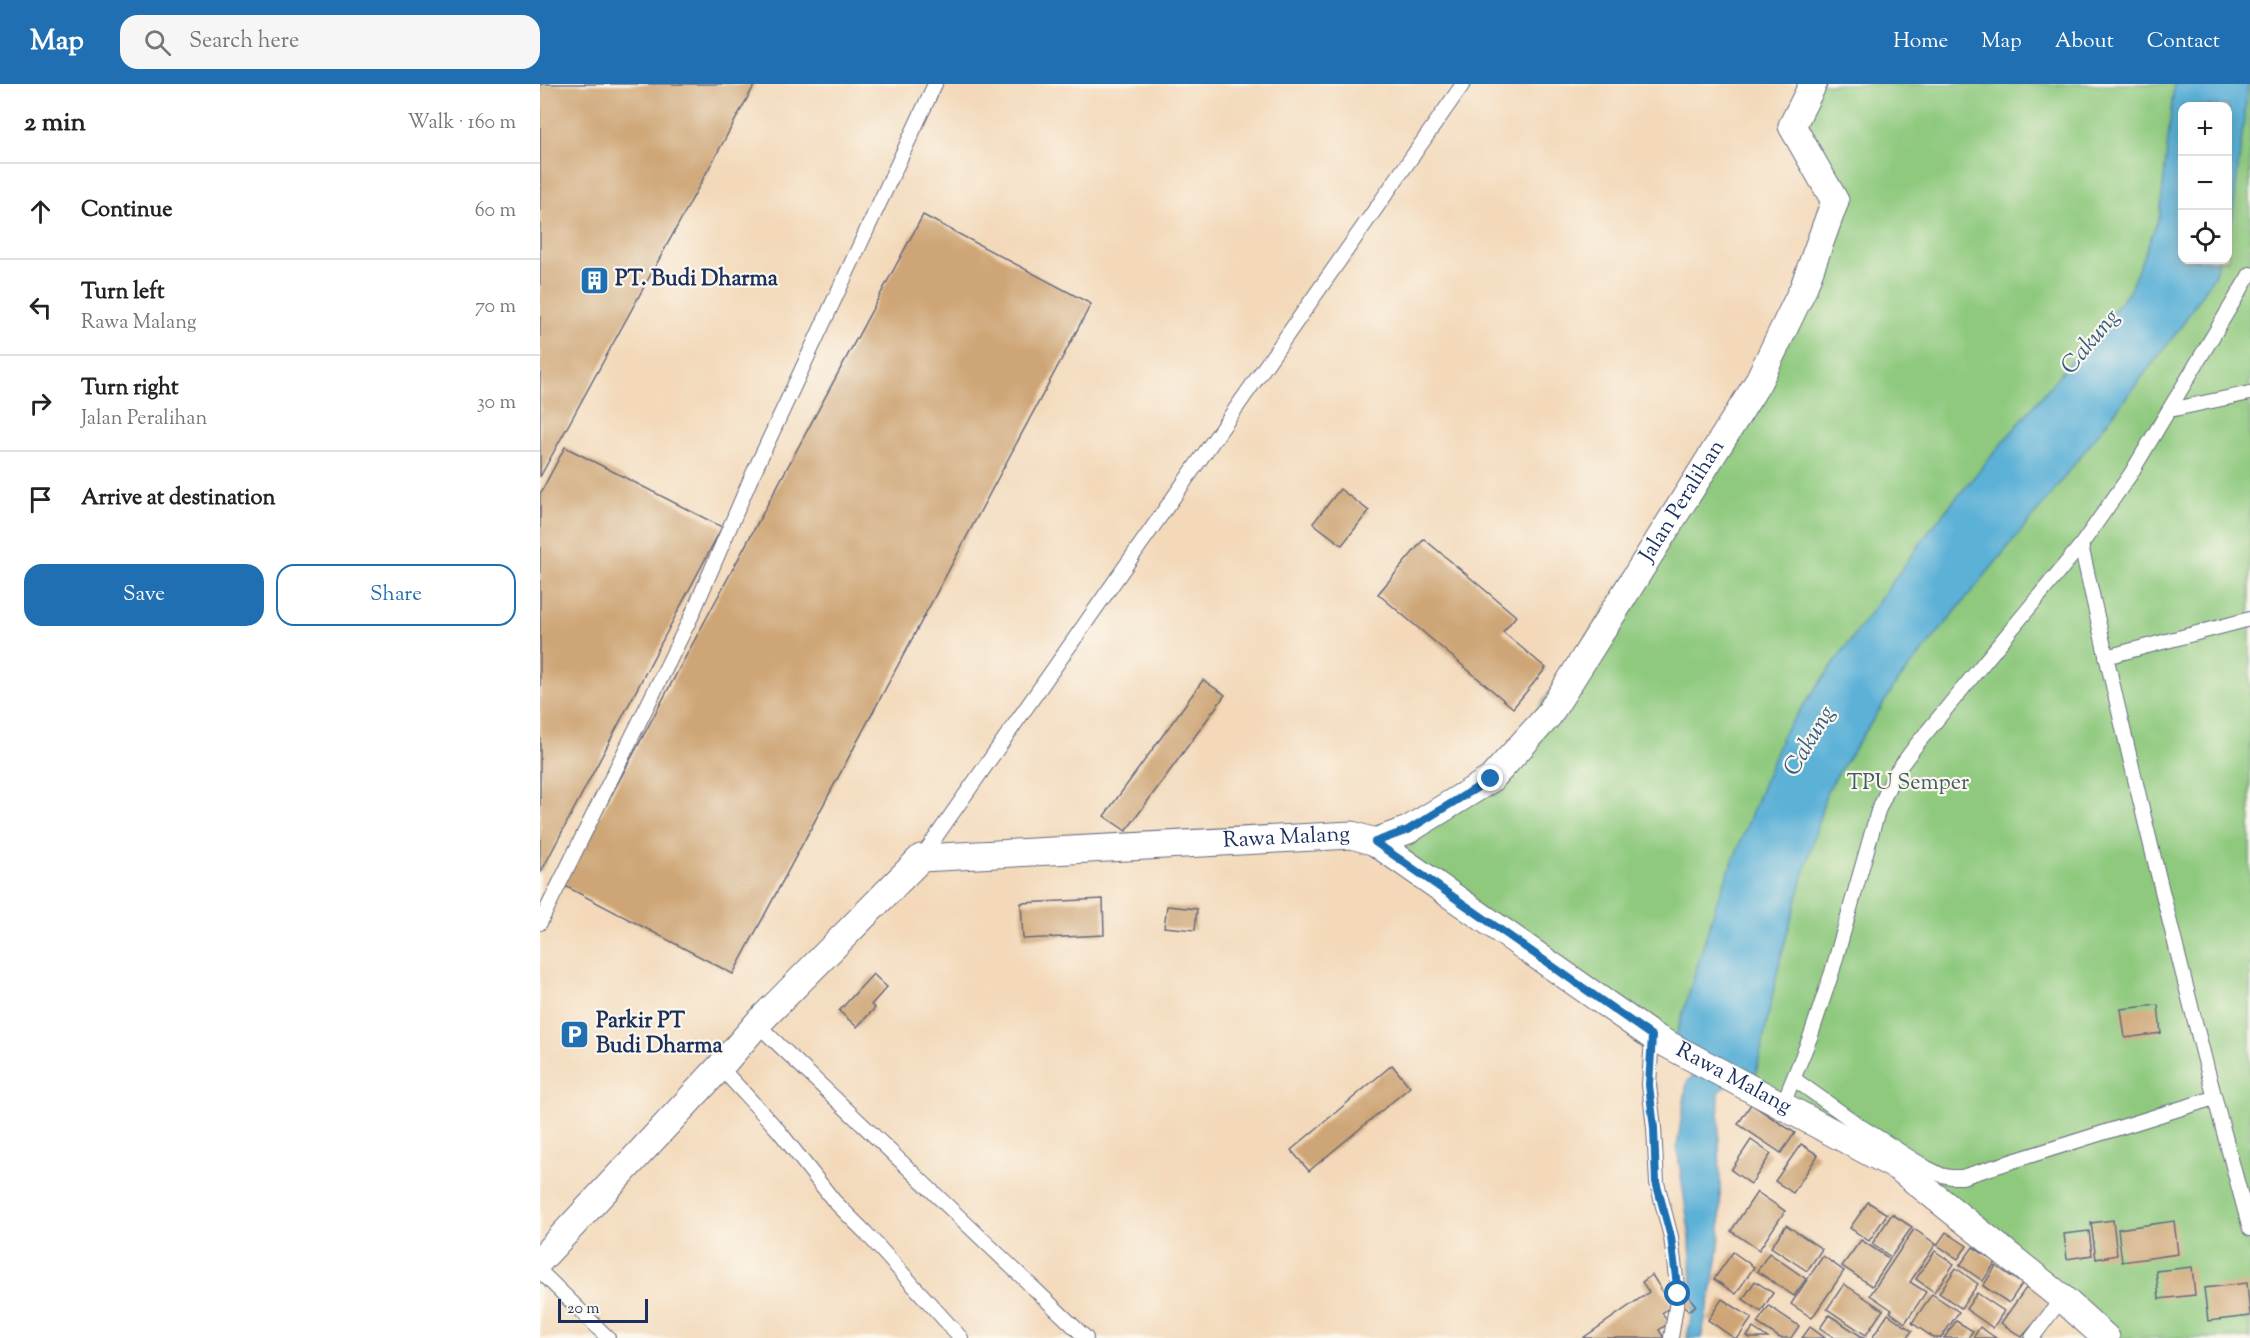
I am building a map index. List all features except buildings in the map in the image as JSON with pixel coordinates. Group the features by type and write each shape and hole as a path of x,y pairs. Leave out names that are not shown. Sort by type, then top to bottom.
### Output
{"street":[{"name":"Jalan Peralihan","path":"1375,842 1408,830 1491,779 1548,716 1757,384 1803,289 1835,201 1792,126 1813,84"},
{"name":"Rawa Malang","path":"921,858 1339,834 1360,836 1375,842 1659,1039 1899,1168 2062,1298 2106,1338"},
{"path":"540,1260 720,1067 757,1024 921,858"}],"lane":[{"path":"540,923 691,617 751,478 935,84"},
{"path":"921,858 1463,84"},
{"path":"1783,1104 1832,972 1878,811 1894,775 1924,735 2081,545 2130,475 2250,274"},
{"path":"2170,410 2250,393"},
{"path":"2081,545 2106,657 2214,1098 2250,1229"},
{"path":"2106,657 2250,619"},
{"path":"757,1024 1086,1338"},
{"path":"1659,1039 1649,1085 1654,1128 1656,1182 1671,1237 1678,1294 1671,1338"},
{"path":"720,1067 778,1131 834,1201 961,1338"},
{"path":"1794,1079 1879,1138 1927,1168 1951,1178 1962,1177 2214,1098"},
{"path":"540,1272 608,1338"},
{"path":"2032,1338 2062,1298"}],"green space":[{"name":"TPU Semper","path":"1813,84 2250,84 2250,1338 2106,1338 1899,1168 1753,1088 1375,842 1491,779 1757,384 1835,201 1792,126"}],"water":[{"name":"Cakung","path":"2174,84 2248,84 2232,220 2232,102 2178,102 2178,264 2218,264 2215,274 2180,328 2049,497 1896,684 1827,791 1780,960 1753,1088 1673,1046 1716,904 1783,734 1932,527 2129,292 2160,215"},
{"path":"1701,1068 1732,1081 1719,1092 1720,1216 1715,1273 1701,1338 1687,1338 1693,1308 1690,1238 1677,1147 1687,1082"}],"place":[{"name":"PT. Budi Dharma","path":"594,280"},
{"name":"Parkir PT Budi Dharma","path":"575,1035"}],"route":[{"path":"1491,779 1408,830 1375,842 1652,1036 1649,1085 1654,1128 1656,1182 1671,1237 1678,1294"}]}
